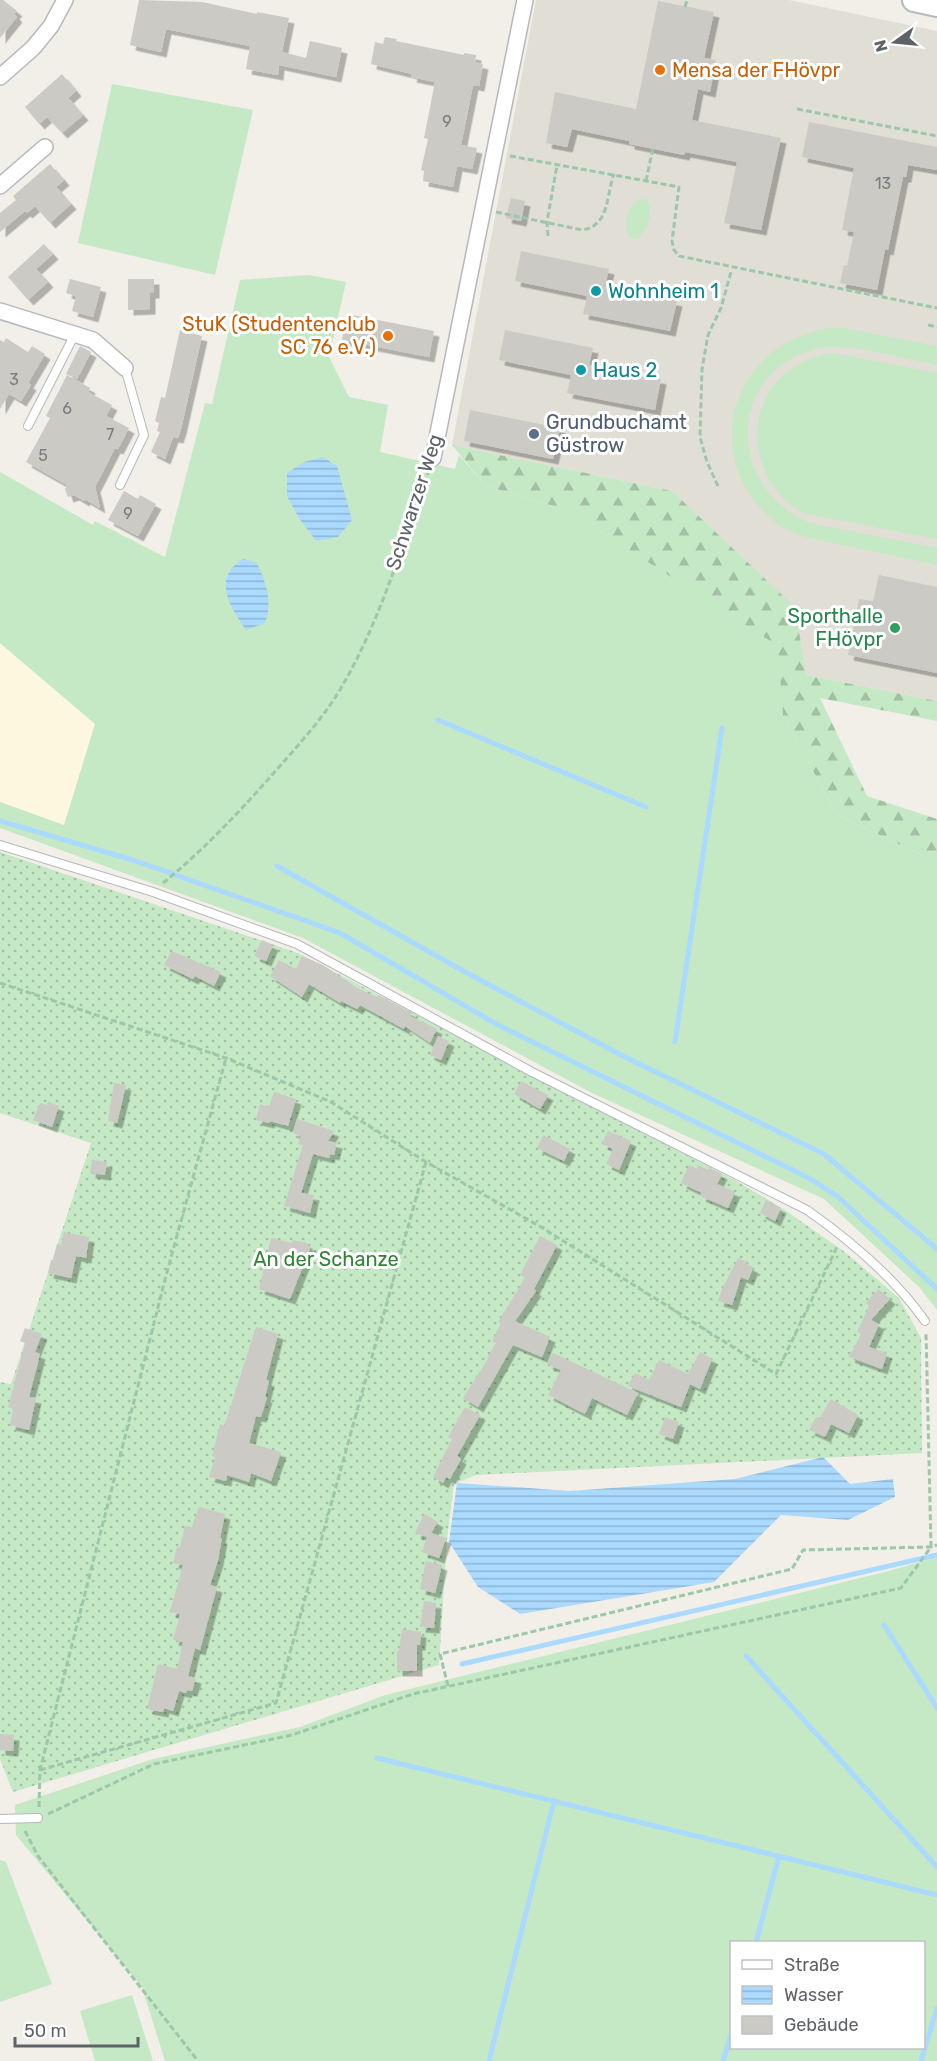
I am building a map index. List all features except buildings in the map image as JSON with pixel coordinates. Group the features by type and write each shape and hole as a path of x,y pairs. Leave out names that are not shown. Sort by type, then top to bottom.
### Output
{"main road":[{"path":"914,0 937,5"}],"street":[{"path":"0,77 33,48 51,26 65,0"},
{"name":"Schwarzer Weg","path":"433,458 525,0"},
{"path":"0,186 45,147"},
{"path":"0,311 93,340 125,368"}],"lane":[{"path":"28,426 75,334"},
{"path":"120,485 144,435 125,368"},
{"path":"0,845 153,892 297,944 532,1072 807,1210 843,1235 908,1297 925,1321"},
{"path":"0,1819 38,1818"}],"path":[{"path":"686,7 687,0"},
{"path":"797,109 937,136"},
{"path":"513,145 510,157 679,187 672,241 674,250 679,256 937,308"},
{"path":"646,181 653,148"},
{"path":"548,236 547,222 558,165"},
{"path":"483,210 582,230 591,229 599,223 604,214 614,174"},
{"path":"718,486 707,462 700,437 702,369 708,334 721,308 731,272"},
{"path":"928,325 937,327"},
{"name":"Schwarzer Weg","path":"153,892 183,867 262,787 307,736 340,689 367,638 433,458"},
{"path":"0,983 226,1058 331,1102 426,1162 541,1227 776,1374 843,1235"},
{"path":"226,1058 166,1272 40,1770 38,1818 154,1764 292,1735 413,1694 901,1588 931,1547 925,1321"},
{"path":"40,1770 276,1703 426,1162"},
{"path":"448,1686 440,1654 792,1569 803,1550 937,1545"},
{"path":"18,1819 38,1856 198,2061"}],"shaded area":[{"path":"536,0 789,0 937,31 937,701 806,675 794,607 672,491 452,445"},
{"path":"0,643 95,724 64,826 0,802"}],"green space":[{"path":"112,84 253,110 215,275 78,243"},
{"path":"640,199 647,200 650,205 649,219 646,229 640,236 636,239 630,238 626,228 627,216 632,206"},
{"path":"309,275 346,282 329,357 349,397 388,405 380,452 455,469 459,455 486,486 567,510 779,646 783,716 837,815 937,862 937,1310 919,1287 824,1199 592,1093 303,938 0,828 0,802 64,825 95,724 0,643 0,472 93,525 95,521 165,557 205,403 212,404 240,280"},
{"path":"828,328 843,328 937,346 937,365 844,347 816,349 786,362 765,381 752,405 748,431 751,459 763,484 782,506 810,523 937,548 937,565 821,541 794,533 778,524 758,506 744,485 735,462 732,439 734,415 741,392 755,370 774,351 800,336"},
{"path":"833,353 937,373 937,539 802,513 784,499 768,477 759,454 757,431 761,409 771,389 787,372 808,360"},
{"path":"452,445 672,491 795,607 806,675 937,701 937,721 820,698 867,796 937,819 937,862 837,815 783,716 778,646 567,510 486,486"},
{"name":"An der Schanze","path":"0,852 298,953 733,1179 785,1210 846,1253 899,1298 921,1338 922,1453 476,1475 454,1484 447,1539 439,1665 13,1792 0,1759 0,1382 11,1384 91,1143 0,1113"},
{"path":"937,1557 937,2061 165,2061 142,1987 16,1835 15,1805 153,1759 300,1727 385,1695 889,1571"},
{"path":"0,1860 6,1862 52,1984 0,2002"},
{"path":"132,1995 153,2061 95,2061 80,2011"}],"water":[{"path":"323,457 337,466 352,520 338,537 316,541 299,518 287,496 287,473 304,462"},
{"path":"243,559 257,563 266,585 268,600 265,623 246,630 234,612 226,593 228,575 233,567"},
{"path":"823,1457 850,1484 893,1479 895,1497 848,1520 781,1515 714,1582 520,1614 478,1587 449,1542 457,1483 570,1491 735,1479"}],"waterway":[{"path":"438,720 646,807"},
{"path":"675,1042 722,728"},
{"path":"0,821 136,861 340,933 498,1025 807,1177 837,1196 937,1289"},
{"path":"277,866 465,972 623,1056 824,1154 937,1249"},
{"path":"462,1664 937,1555"},
{"path":"884,1625 937,1708"},
{"path":"746,1656 937,1867"},
{"path":"377,1758 937,1895"},
{"path":"489,2061 554,1801"},
{"path":"756,1941 779,1856"},
{"path":"925,2048 937,2008"},
{"path":"723,2061 730,2038"},
{"path":"921,2061 925,2049"}],"place":[{"name":"Mensa der FHövpr","path":"660,70"},
{"name":"Wohnheim 1","path":"596,291"},
{"name":"StuK (Studentenclub SC 76 e.V.)","path":"388,336"},
{"name":"Haus 2","path":"581,370"},
{"name":"Grundbuchamt Güstrow","path":"534,434"},
{"name":"Sporthalle FHövpr","path":"895,628"}]}
